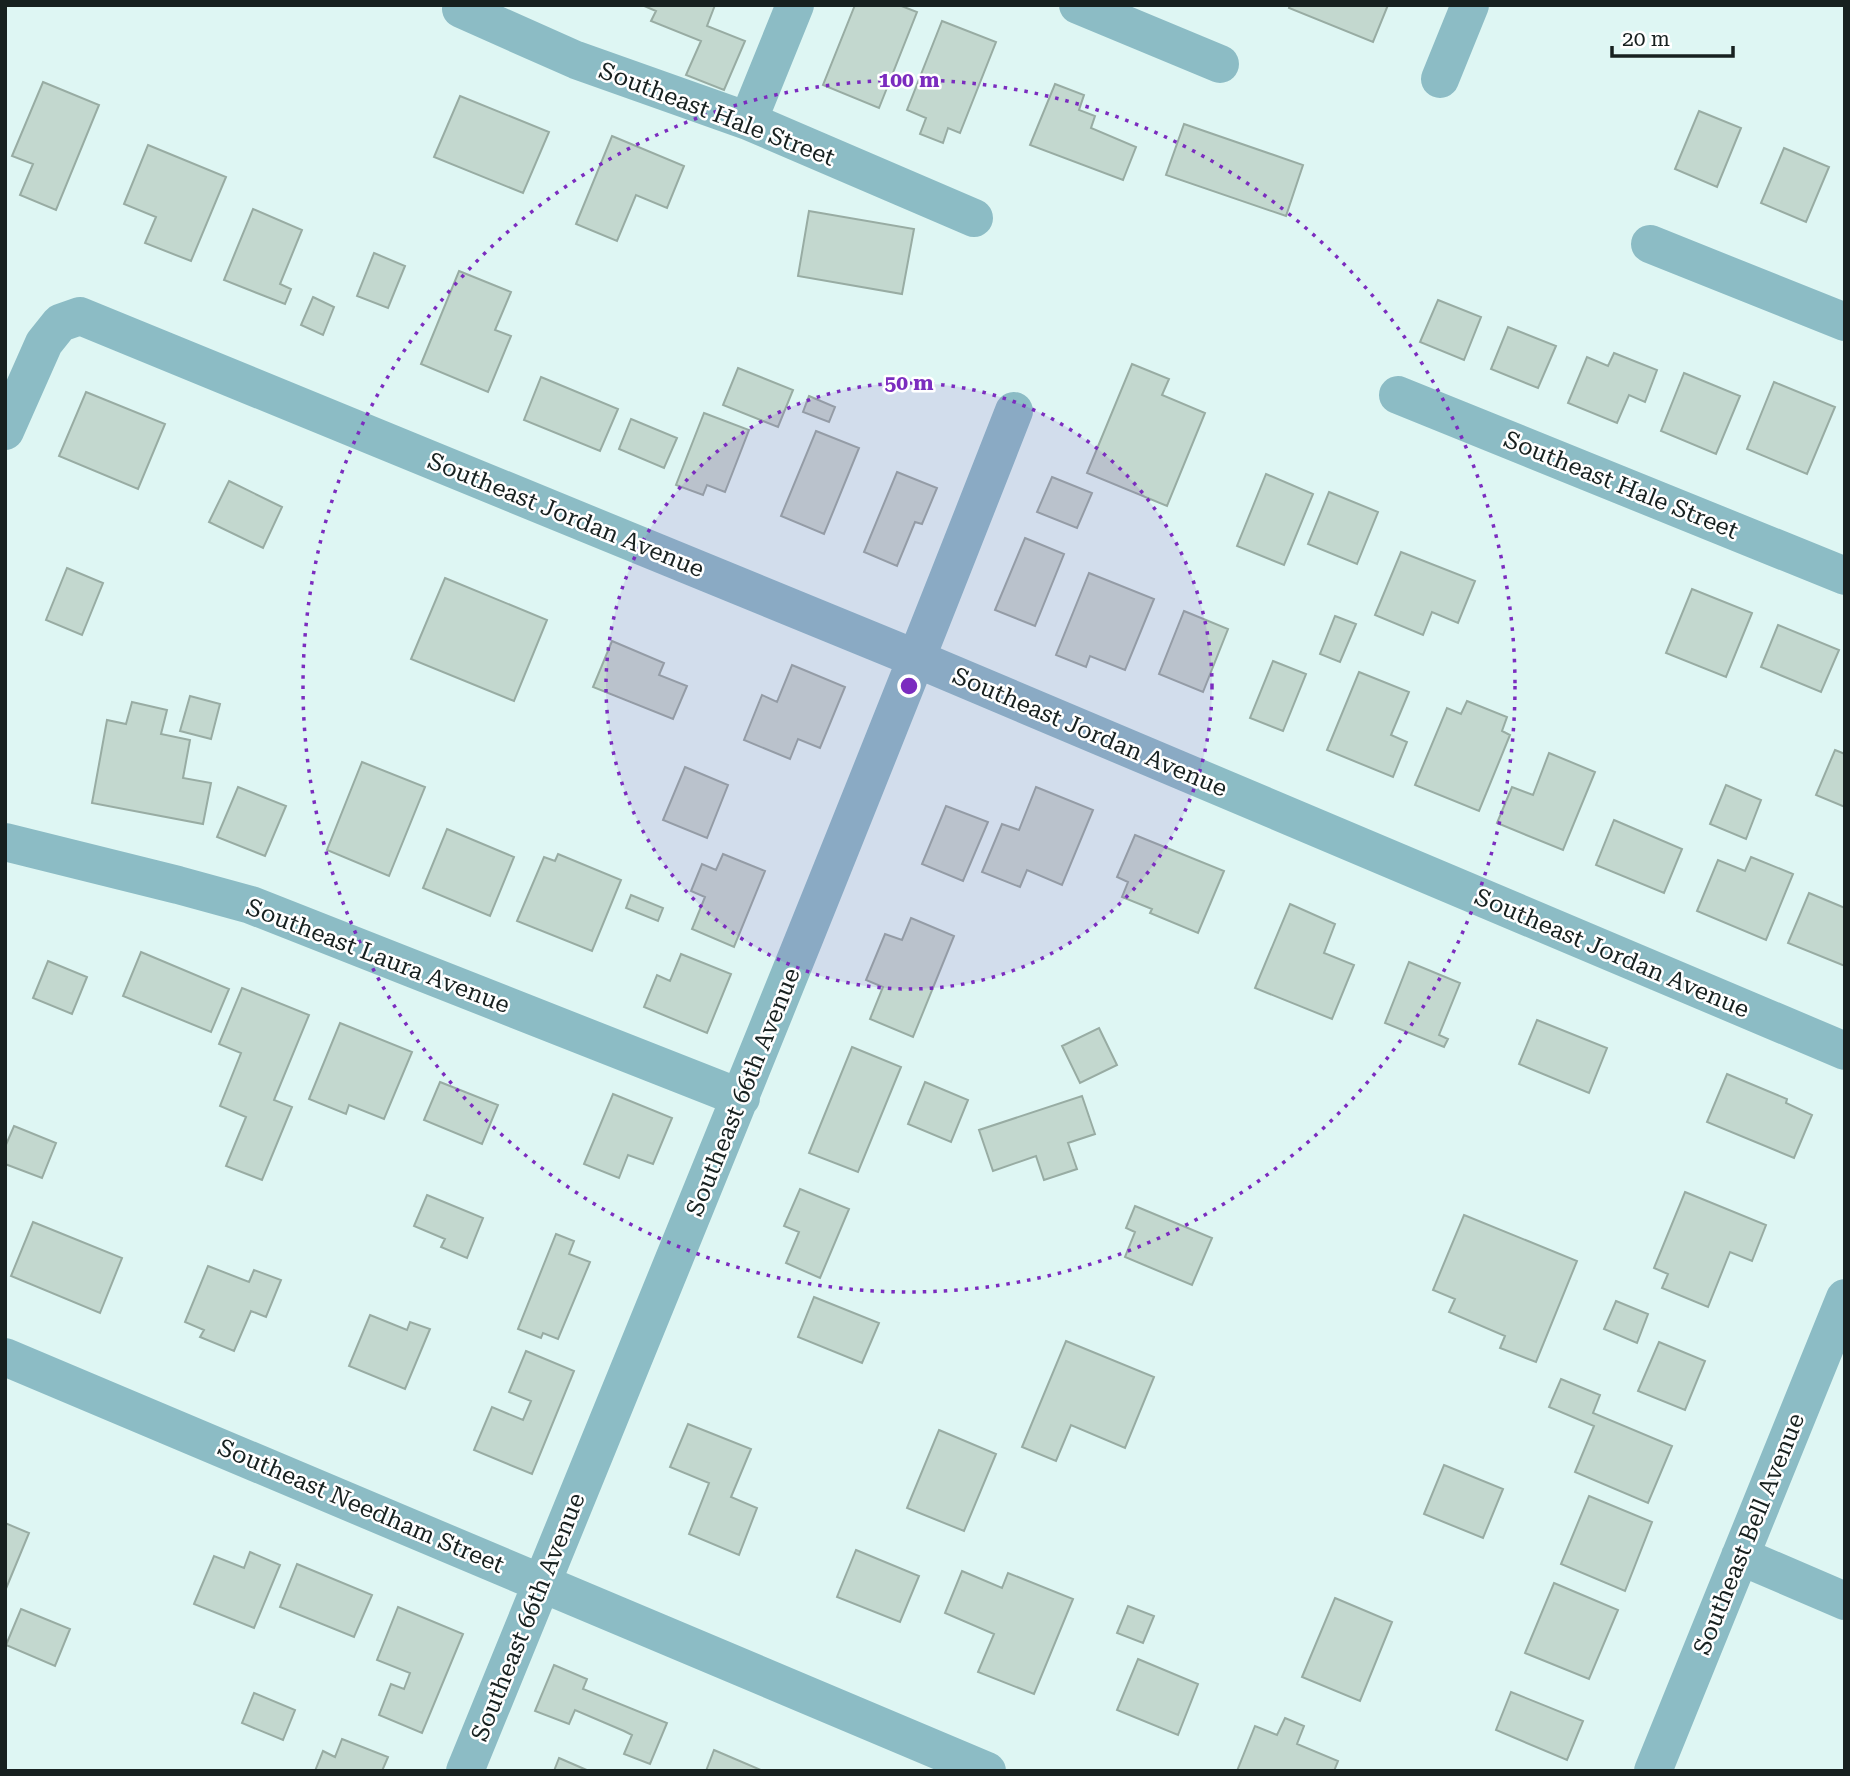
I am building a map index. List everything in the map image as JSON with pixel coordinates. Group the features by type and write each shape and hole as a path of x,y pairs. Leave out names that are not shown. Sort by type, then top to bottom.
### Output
{"street":[{"path":"748,121 795,5"},
{"path":"1078,5 1220,64"},
{"path":"1440,79 1470,5"},
{"name":"Southeast Hale Street","path":"461,9 576,60 748,121 974,218"},
{"path":"1650,244 1845,322"},
{"name":"Southeast Jordan Avenue","path":"19,366 61,323 80,316 102,324 917,659 1845,1051"},
{"path":"5,431 19,366"},
{"name":"Southeast Hale Street","path":"1398,395 1845,576"},
{"name":"Southeast 66th Avenue","path":"465,1771 741,1098 1014,411"},
{"name":"Southeast Laura Avenue","path":"5,842 251,905 741,1098"},
{"name":"Southeast Bell Avenue","path":"1653,1771 1845,1298"},
{"name":"Southeast Needham Street","path":"5,1357 987,1771"},
{"path":"1740,1556 1845,1601"}],"building":[{"path":"642,5 715,5 707,26 745,41 724,90 686,75 701,41 651,21 656,11"},
{"path":"855,5 899,5 917,12 879,108 823,85"},
{"path":"1290,5 1388,5 1373,42 1289,8"},
{"path":"942,21 996,42 960,133 948,128 943,143 920,134 926,118 907,110"},
{"path":"43,82 99,105 56,210 20,195 33,164 12,156"},
{"path":"1055,84 1084,95 1079,110 1095,116 1091,128 1136,147 1123,180 1030,145"},
{"path":"460,96 549,132 523,193 434,157"},
{"path":"1699,111 1741,128 1717,187 1675,169"},
{"path":"1184,124 1303,165 1286,216 1166,175"},
{"path":"612,136 684,166 667,208 636,195 617,241 576,224"},
{"path":"148,145 226,177 191,261 145,243 156,217 124,204"},
{"path":"1784,148 1829,167 1806,222 1761,203"},
{"path":"253,209 302,230 280,284 291,289 285,304 224,280"},
{"path":"809,211 914,229 902,294 798,276"},
{"path":"374,253 405,266 388,308 357,296"},
{"path":"459,271 511,292 495,330 511,336 488,392 421,364"},
{"path":"313,297 334,307 323,335 301,325"},
{"path":"1438,300 1481,317 1464,360 1420,342"},
{"path":"1508,327 1556,346 1538,388 1491,369"},
{"path":"1614,353 1657,370 1645,402 1629,395 1617,423 1568,403 1587,357 1608,366"},
{"path":"1132,364 1169,379 1162,395 1205,413 1167,506 1087,473"},
{"path":"738,368 793,390 778,427 723,405"},
{"path":"1684,373 1740,396 1716,454 1661,431"},
{"path":"541,377 618,409 600,451 524,420"},
{"path":"1774,382 1835,407 1807,474 1747,449"},
{"path":"86,392 165,424 138,489 59,456"},
{"path":"809,396 835,407 829,422 803,412"},
{"path":"704,413 749,430 725,492 707,485 703,495 676,485"},
{"path":"631,419 677,438 664,468 619,449"},
{"path":"816,431 859,448 824,534 781,516"},
{"path":"897,472 937,488 922,524 915,522 897,566 864,552"},
{"path":"1266,474 1313,494 1284,565 1237,546"},
{"path":"1052,477 1092,493 1077,528 1037,512"},
{"path":"229,481 282,507 263,548 209,522"},
{"path":"1329,492 1378,512 1357,564 1308,544"},
{"path":"1025,538 1064,554 1035,626 995,610"},
{"path":"1401,552 1475,581 1458,623 1432,612 1423,635 1375,615"},
{"path":"67,568 103,583 82,635 46,620"},
{"path":"1089,573 1154,599 1125,670 1090,656 1086,667 1056,655"},
{"path":"445,578 547,620 514,701 411,659"},
{"path":"1692,589 1752,613 1726,677 1666,653"},
{"path":"1184,611 1228,629 1203,692 1159,674"},
{"path":"1335,616 1356,624 1340,662 1320,654"},
{"path":"1778,625 1839,650 1821,692 1761,667"},
{"path":"612,641 664,663 659,675 687,686 673,719 593,687"},
{"path":"1273,661 1306,674 1283,731 1250,718"},
{"path":"792,665 845,687 820,748 798,739 790,759 744,740 762,695 777,702"},
{"path":"1359,672 1409,692 1391,735 1407,742 1393,777 1327,750"},
{"path":"190,696 220,704 211,739 180,731"},
{"path":"1467,701 1507,717 1502,731 1510,735 1479,811 1415,785 1447,708 1461,714"},
{"path":"132,702 167,710 161,734 190,740 183,778 211,783 203,824 92,803 107,720 126,724"},
{"path":"1835,750 1845,754 1845,807 1816,795"},
{"path":"1549,753 1595,772 1563,850 1497,823 1512,787 1533,795"},
{"path":"362,762 425,787 389,876 327,850"},
{"path":"685,767 728,785 707,838 663,820"},
{"path":"1726,785 1761,800 1746,839 1710,824"},
{"path":"238,787 286,806 265,856 217,837"},
{"path":"1036,787 1093,810 1062,885 1027,870 1020,887 982,872 1002,824 1019,830"},
{"path":"946,806 988,822 963,881 922,864"},
{"path":"1614,820 1682,849 1664,893 1596,865"},
{"path":"447,829 514,857 490,916 423,888"},
{"path":"1135,835 1224,871 1198,933 1150,913 1152,909 1122,897 1128,882 1117,877"},
{"path":"558,854 621,880 592,951 517,921 544,857 555,861"},
{"path":"723,854 765,871 734,947 692,929 705,897 691,891 702,864 716,870"},
{"path":"1751,857 1793,874 1766,940 1697,911 1718,860 1745,871"},
{"path":"1809,893 1845,908 1845,966 1788,943"},
{"path":"631,895 663,908 658,921 626,908"},
{"path":"1290,904 1335,924 1324,953 1354,965 1332,1019 1255,988"},
{"path":"911,918 954,936 913,1037 870,1019 883,987 866,980 885,934 902,940"},
{"path":"141,952 229,989 211,1032 123,996"},
{"path":"681,954 731,974 707,1033 644,1007 657,975 670,981"},
{"path":"48,961 87,977 72,1014 33,998"},
{"path":"1409,962 1460,983 1439,1035 1448,1039 1444,1047 1385,1023"},
{"path":"242,988 309,1015 274,1100 292,1107 262,1180 226,1166 246,1117 220,1106 241,1053 219,1044"},
{"path":"1537,1020 1607,1048 1589,1093 1519,1064"},
{"path":"340,1023 412,1052 384,1119 349,1105 346,1114 309,1099"},
{"path":"1099,1028 1117,1065 1080,1083 1062,1046"},
{"path":"852,1047 901,1067 858,1172 809,1153"},
{"path":"1727,1074 1787,1099 1786,1103 1812,1115 1794,1158 1707,1122"},
{"path":"440,1082 498,1105 482,1144 424,1120"},
{"path":"925,1082 968,1100 951,1142 908,1124"},
{"path":"613,1094 672,1118 653,1164 628,1155 619,1178 584,1164"},
{"path":"1082,1096 1095,1134 1068,1143 1077,1169 1044,1180 1036,1156 993,1171 979,1130"},
{"path":"14,1126 56,1143 42,1178 5,1164 5,1147"},
{"path":"800,1189 849,1209 820,1278 786,1263 799,1232 784,1226"},
{"path":"1685,1192 1766,1225 1752,1261 1730,1252 1708,1307 1662,1288 1668,1274 1654,1268"},
{"path":"427,1195 483,1218 467,1258 441,1247 445,1239 414,1226"},
{"path":"1135,1206 1212,1238 1192,1285 1125,1257 1135,1232 1126,1228"},
{"path":"1464,1215 1577,1261 1536,1362 1500,1348 1505,1336 1449,1312 1455,1299 1433,1290"},
{"path":"33,1222 122,1258 100,1313 11,1276"},
{"path":"556,1234 574,1241 569,1254 590,1262 558,1339 543,1333 541,1338 518,1329"},
{"path":"208,1266 249,1282 254,1270 281,1280 266,1317 251,1311 234,1351 200,1337 204,1330 185,1322"},
{"path":"814,1297 879,1323 862,1363 798,1337"},
{"path":"1616,1301 1648,1314 1637,1343 1604,1329"},
{"path":"370,1315 407,1330 410,1322 430,1329 405,1389 349,1366"},
{"path":"1066,1341 1154,1377 1125,1448 1071,1425 1056,1461 1022,1447"},
{"path":"1659,1342 1705,1361 1685,1410 1638,1391"},
{"path":"526,1351 574,1371 532,1474 474,1450 492,1407 523,1420 531,1401 509,1392"},
{"path":"1561,1379 1600,1395 1593,1413 1672,1446 1648,1503 1575,1472 1594,1426 1549,1407"},
{"path":"688,1424 751,1449 731,1497 757,1508 739,1555 689,1534 709,1483 670,1467"},
{"path":"939,1430 996,1454 964,1531 907,1508"},
{"path":"1444,1465 1503,1489 1483,1538 1424,1514"},
{"path":"1589,1496 1652,1522 1625,1591 1561,1564"},
{"path":"5,1523 29,1533 5,1591"},
{"path":"856,1550 919,1576 900,1622 837,1597"},
{"path":"250,1552 280,1565 254,1628 194,1604 214,1556 244,1568"},
{"path":"297,1564 372,1595 354,1637 280,1607"},
{"path":"962,1571 1002,1588 1008,1573 1073,1599 1034,1694 978,1672 994,1634 945,1613"},
{"path":"1554,1583 1618,1610 1589,1679 1525,1653"},
{"path":"1335,1598 1392,1622 1360,1701 1302,1677"},
{"path":"1128,1606 1154,1616 1143,1643 1117,1633"},
{"path":"398,1607 463,1634 422,1733 379,1715 391,1684 404,1689 410,1673 377,1660"},
{"path":"21,1609 70,1629 55,1666 6,1645"},
{"path":"1138,1659 1198,1684 1178,1735 1117,1710"},
{"path":"554,1665 587,1679 583,1689 667,1723 650,1764 624,1754 632,1735 624,1731 575,1710 569,1724 535,1711"},
{"path":"1511,1692 1583,1721 1567,1760 1496,1730"},
{"path":"254,1693 295,1710 283,1740 242,1723"},
{"path":"1285,1718 1304,1726 1297,1744 1338,1761 1334,1771 1237,1771 1255,1726 1277,1735"},
{"path":"342,1739 388,1757 382,1771 315,1771 323,1751 335,1757"},
{"path":"714,1750 761,1770 706,1771"},
{"path":"559,1758 589,1771 554,1771"}]}
